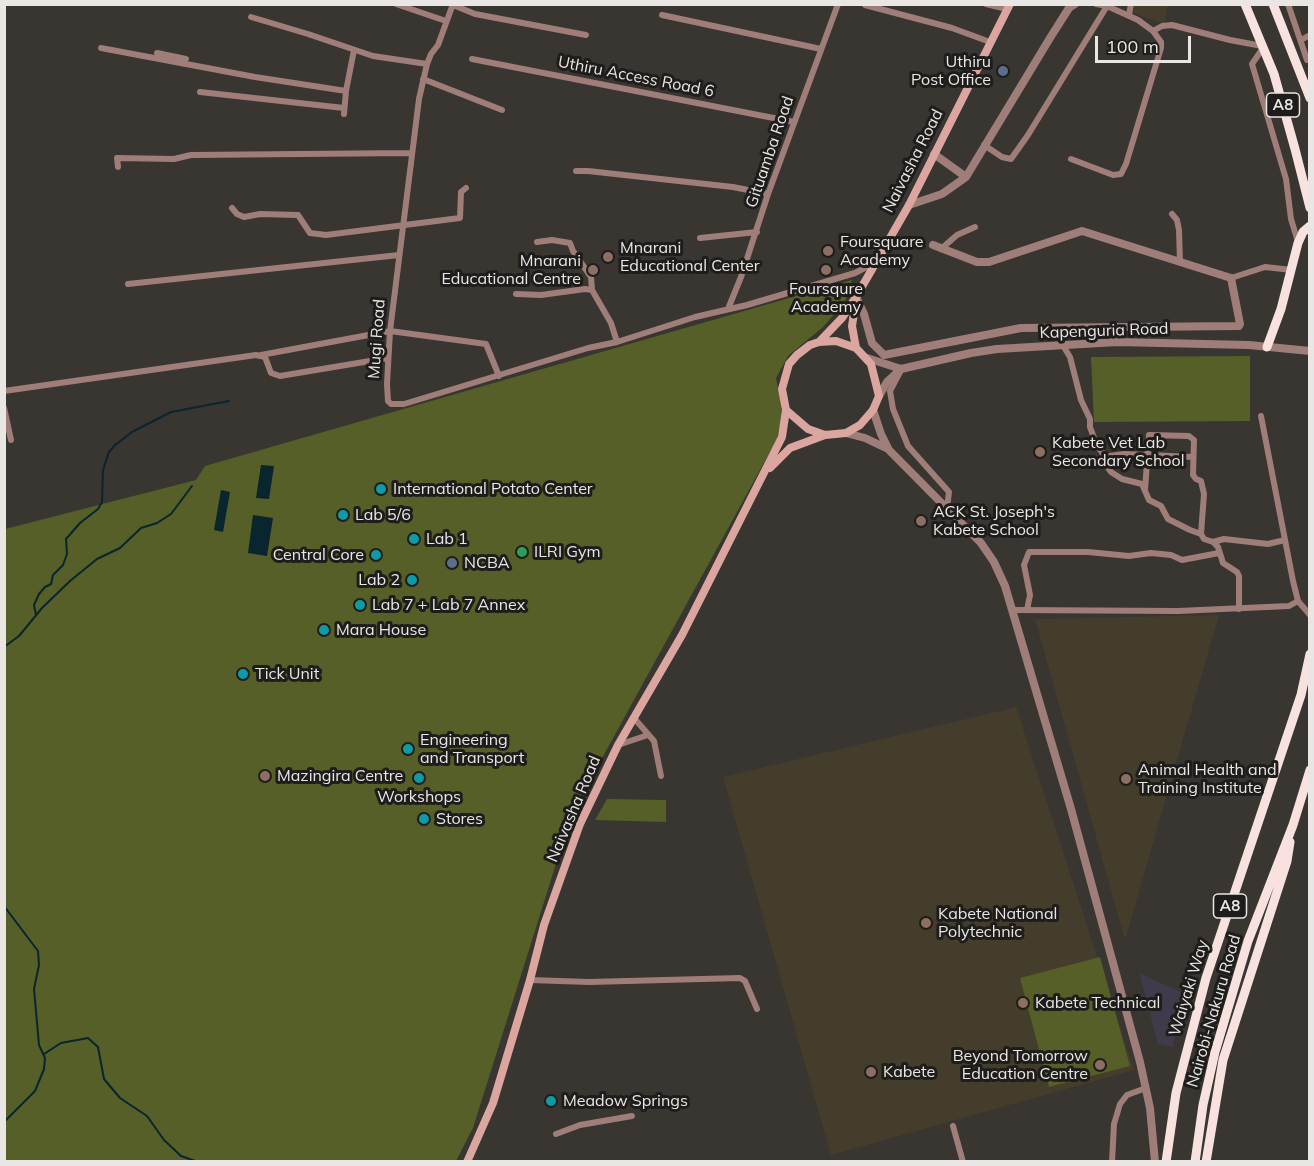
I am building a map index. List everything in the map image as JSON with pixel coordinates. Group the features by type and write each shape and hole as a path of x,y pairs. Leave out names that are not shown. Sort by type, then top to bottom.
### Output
{"highway":[{"name":"A8","path":"1245,4 1274,74 1310,208"},
{"name":"A8","path":"1273,4 1310,98"},
{"path":"1267,347 1292,270 1298,243 1303,232 1310,225"},
{"name":"Waiyaki Way","path":"1166,1161 1176,1094 1203,988 1301,695 1310,654"},
{"name":"Nairobi-Nakuru Road","path":"1195,1161 1203,1105 1215,1052 1248,941 1293,825 1310,770"},
{"path":"1206,1161 1223,1060 1287,861 1293,825"}],"main road":[{"name":"Naivasha Road","path":"819,342 842,318 909,205 1009,7"},
{"path":"856,348 852,326 857,295"},
{"path":"836,341 856,348 871,364 879,396 873,410 860,425 846,433 825,435 808,429 786,410 782,389 789,364 810,345 819,342 836,341"},
{"name":"Naivasha Road","path":"467,1161 493,1103 544,925 580,824 618,744 682,635 782,437 786,410"},
{"name":"Naivasha Road","path":"756,489 780,456 796,445 825,435"}],"street":[{"path":"396,4 446,21"},
{"name":"Gituamba Road","path":"728,309 838,4"},
{"path":"986,4 1009,7"},
{"path":"909,205 942,194 966,177 1069,8 1075,4"},
{"path":"1071,159 1113,175 1121,174 1161,48 1161,42 1153,31 1129,15 1096,4"},
{"path":"1129,15 1131,4"},
{"path":"1288,4 1308,61 1296,63"},
{"path":"453,5 475,14 586,35"},
{"name":"Mugi Road","path":"453,5 438,45 427,64 418,99 390,331 388,401 396,405 499,376 588,348 617,342 855,273 874,263"},
{"path":"865,5 952,28 990,42"},
{"path":"984,145 1002,157 1011,159 1107,6"},
{"path":"662,15 821,49"},
{"path":"251,18 373,56 427,64"},
{"path":"1153,31 1162,26 1172,25 1263,47 1252,64 1286,179 1291,219 1298,243"},
{"path":"1301,40 1310,35"},
{"path":"101,48 346,91"},
{"path":"200,92 344,111 354,50"},
{"path":"157,53 263,77"},
{"name":"Uthiru Access Road 6","path":"472,59 794,122"},
{"path":"423,79 502,110"},
{"path":"118,167 117,158 174,159 199,155 411,153"},
{"path":"934,154 966,177"},
{"path":"576,171 733,187 768,194"},
{"path":"232,208 243,217 260,214 298,215 308,231 313,234 326,235 460,218 461,192 466,188"},
{"path":"1172,214 1179,230 1180,262"},
{"path":"941,249 949,240 975,227"},
{"path":"933,245 977,262 989,262 1083,231 1231,278 1265,267 1292,270"},
{"path":"700,238 757,232"},
{"path":"537,242 552,240 570,243 591,277 592,290 611,323 617,342"},
{"path":"128,284 399,255"},
{"path":"857,295 872,343 884,355 1021,328 1239,326 1231,278"},
{"path":"516,294 541,296 585,289 592,290"},
{"path":"4,391 261,355 390,331 488,345 499,376"},
{"path":"994,333 997,350"},
{"name":"Kapenguria Road","path":"901,369 971,353 1062,344 1156,342 1310,351"},
{"path":"1062,344 1070,357 1090,419 1090,427 1106,465 1116,476 1142,484 1149,500 1161,506 1168,519 1201,534"},
{"path":"261,355 267,360 271,373 280,376 388,358"},
{"path":"867,358 901,369"},
{"path":"879,396 888,382 901,369"},
{"path":"901,369 890,391 893,409 908,446 949,492 947,508"},
{"path":"4,408 11,440"},
{"path":"873,410 880,434 888,449 981,543 994,562 1005,586 1074,820 1146,1088 1154,1161"},
{"path":"1262,416 1298,601 1310,615"},
{"path":"846,433 865,438 888,449"},
{"path":"1145,490 1149,435 1190,436 1194,440 1193,475 1202,481 1204,494 1201,534 1204,539 1213,542 1218,548 1223,563 1237,572 1239,609"},
{"path":"1103,457 1124,454 1193,457"},
{"path":"1213,542 1224,539 1268,544 1285,540"},
{"path":"1027,610 1030,595 1024,564 1029,552 1129,555 1151,553 1171,555 1182,560 1219,553"},
{"path":"1013,610 1178,611 1289,606 1298,601"},
{"path":"634,718 654,741 662,776"},
{"path":"618,744 648,735"},
{"path":"530,980 589,982 741,978 745,981 758,1009"},
{"path":"1112,1161 1114,1124 1120,1104 1127,1095 1146,1088"},
{"path":"556,1134 580,1125 632,1116"},
{"path":"952,1126 963,1161"}],"shaded area":[{"path":"1134,5 1168,5 1165,24 1133,13"},
{"name":"Animal Health and Training Institute","path":"1219,615 1125,940 1035,619"},
{"name":"Kabete National Polytechnic","path":"1016,707 1134,1070 831,1155 723,777"},
{"path":"1139,973 1183,993 1173,1047 1158,1044"}],"green space":[{"path":"852,280 845,302 823,327 788,356 776,378 782,419 777,439 572,813 473,1128 456,1161 5,1162 5,529 196,480 205,466"},
{"path":"1250,356 1250,421 1094,422 1091,357"},
{"path":"607,799 666,800 666,822 595,820"},
{"path":"1100,957 1130,1066 1049,1087 1020,978"}],"water":[{"path":"261,465 274,466 269,499 256,498"},
{"path":"221,490 230,492 223,532 214,530"},
{"path":"253,515 273,518 267,556 248,553"}],"waterway":[{"path":"36,615 34,605 39,594 51,584 53,575 63,565 67,554 66,539 80,523 98,509 102,502 103,470 109,452 115,445 132,432 171,412 229,401"},
{"path":"4,647 19,636 42,608 70,581 97,559 120,548 141,528 157,523 171,514 192,486"},
{"path":"4,906 38,951 39,965 34,989 39,1045 45,1058 44,1069 35,1091 4,1122"},
{"path":"44,1054 61,1043 88,1038 98,1047 104,1079 120,1098 147,1116 164,1140 181,1156 198,1162"}],"place":[{"name":"Uthiru Post Office","path":"1003,71"},
{"name":"Foursquare Academy","path":"828,251"},
{"name":"Mnarani Educational Center","path":"608,257"},
{"name":"Mnarani Educational Centre","path":"593,270"},
{"name":"Foursqure Academy","path":"826,270"},
{"name":"Kabete Vet Lab Secondary School","path":"1040,452"},
{"name":"International Potato Center","path":"381,489"},
{"name":"Lab 5/6","path":"343,515"},
{"name":"ACK St. Joseph's Kabete School","path":"921,521"},
{"name":"Lab 1","path":"414,539"},
{"name":"ILRI Gym","path":"522,552"},
{"name":"Central Core","path":"376,555"},
{"name":"NCBA","path":"452,563"},
{"name":"Lab 2","path":"412,580"},
{"name":"Lab 7 + Lab 7 Annex","path":"360,605"},
{"name":"Mara House","path":"324,630"},
{"name":"Tick Unit","path":"243,674"},
{"name":"Engineering and Transport","path":"408,749"},
{"name":"Mazingira Centre","path":"265,776"},
{"name":"Workshops","path":"419,778"},
{"name":"Animal Health and Training Institute","path":"1126,779"},
{"name":"Stores","path":"424,819"},
{"name":"Kabete National Polytechnic","path":"926,923"},
{"name":"Kabete Technical","path":"1023,1003"},
{"name":"Beyond Tomorrow Education Centre","path":"1100,1065"},
{"name":"Kabete","path":"871,1072"},
{"name":"Meadow Springs","path":"551,1101"}]}
